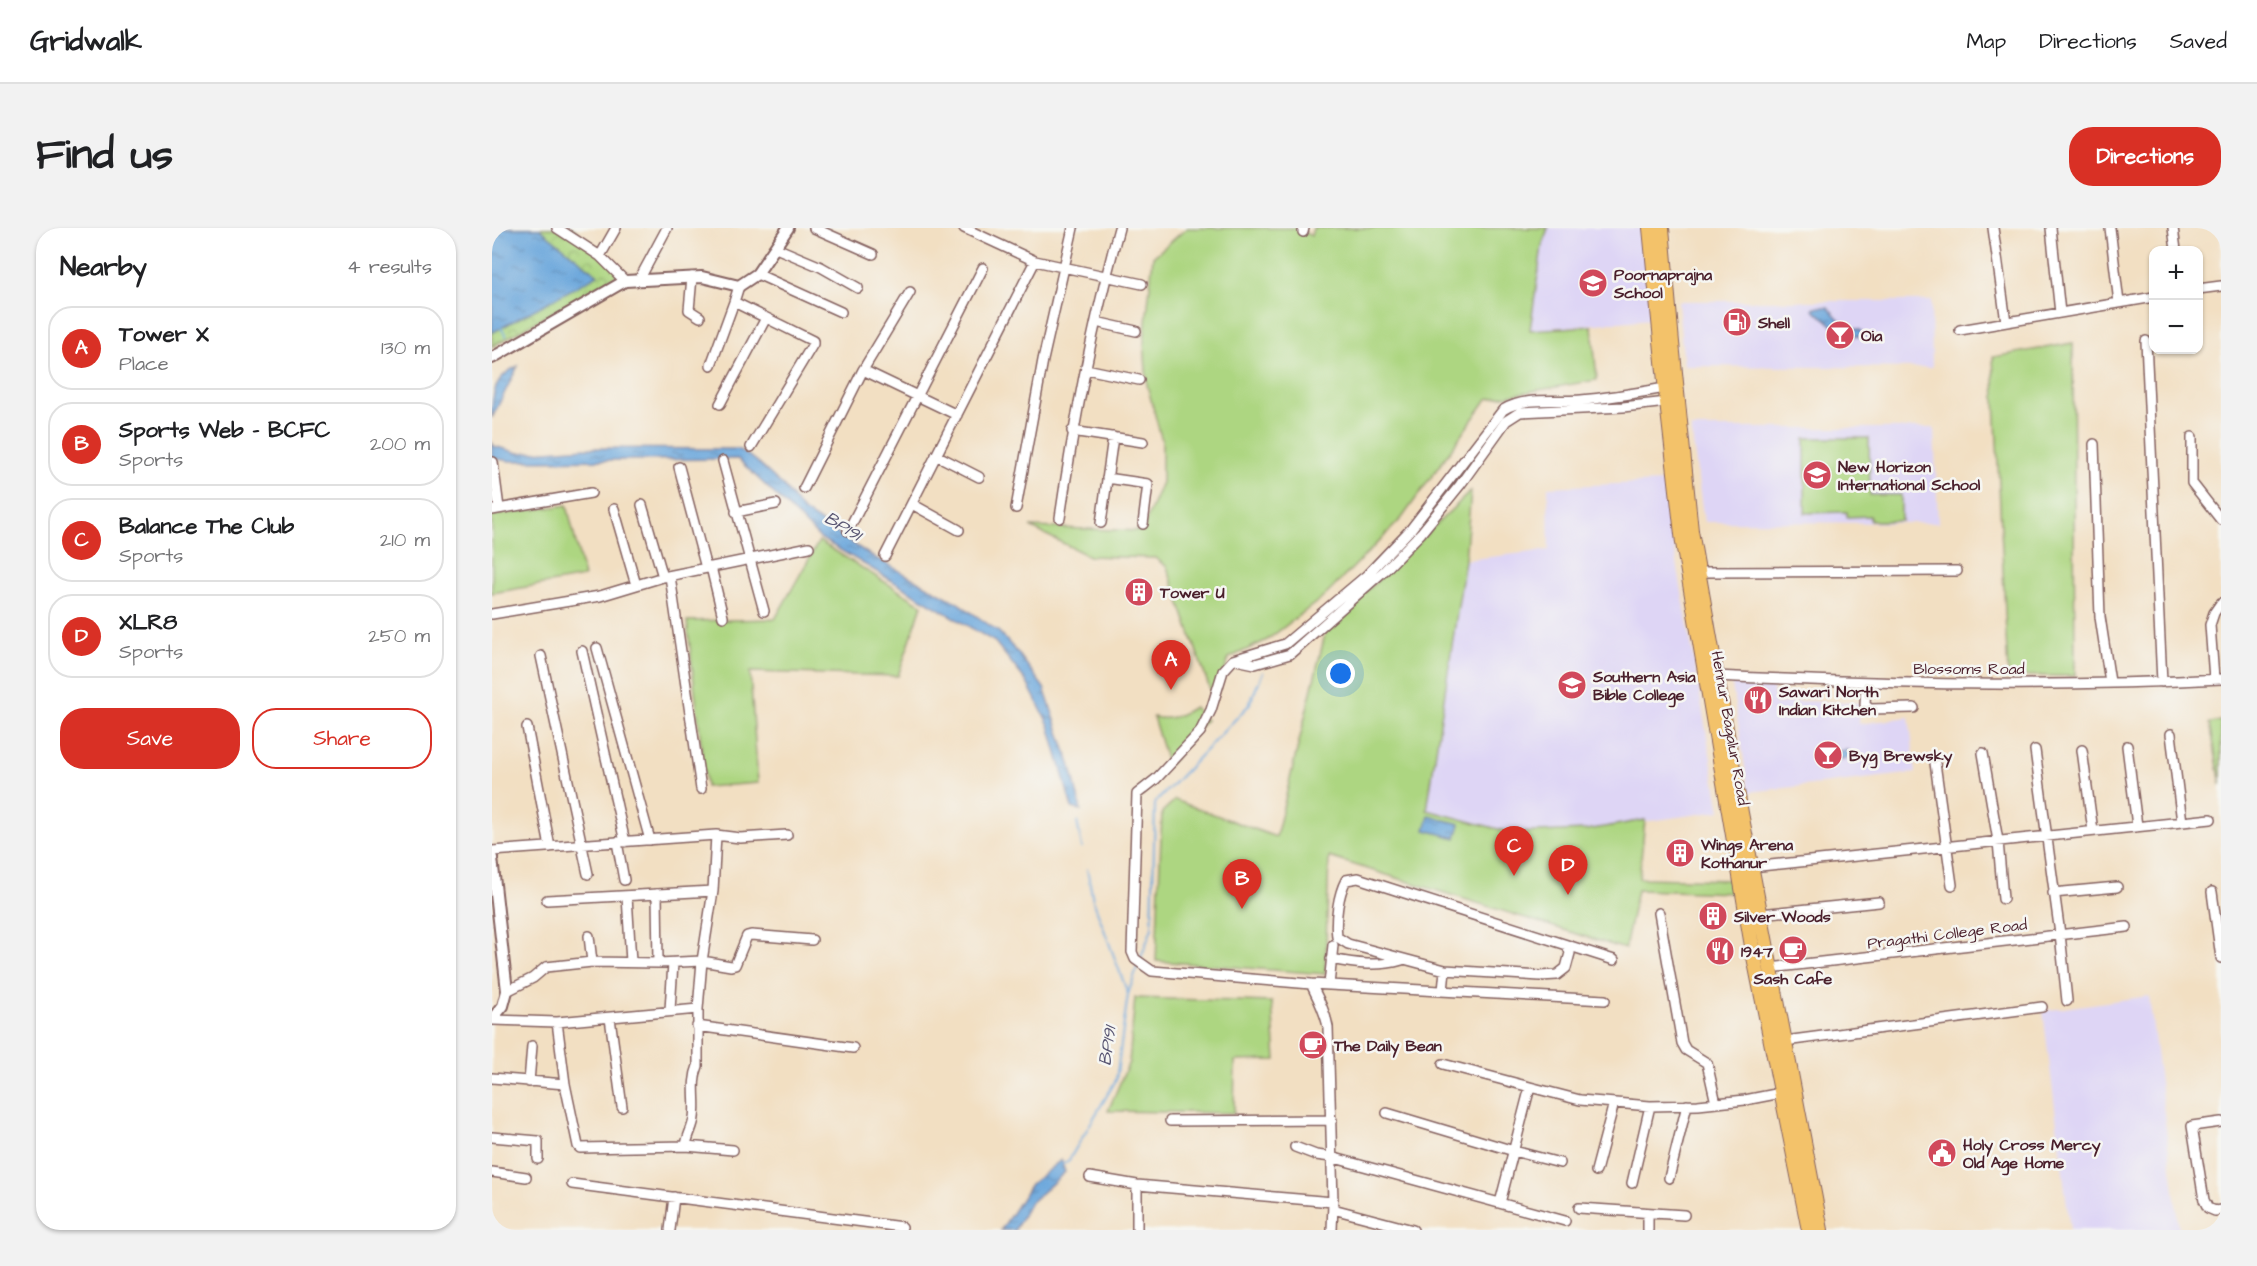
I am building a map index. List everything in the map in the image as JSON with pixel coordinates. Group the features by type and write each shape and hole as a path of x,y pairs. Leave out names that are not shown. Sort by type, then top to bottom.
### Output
{"main road":[{"name":"Hennur Bagalur Road","path":"1656,232 1666,402 1683,543 1705,646 1753,952 1809,1230"},
{"name":"Hennur Bagalur Road","path":"1656,232 1705,646 1716,676 1821,1230"}],"street":[{"path":"600,256 616,228"},
{"path":"639,280 667,228"},
{"path":"711,364 739,286 757,274 788,228"},
{"path":"813,228 873,254"},
{"path":"964,228 1035,261 1063,269 1142,284"},
{"path":"1016,508 1043,360 1072,228"},
{"path":"1060,518 1072,431 1119,228"},
{"path":"1993,228 2006,322"},
{"path":"2051,228 2060,313"},
{"path":"2110,228 2119,303"},
{"path":"2173,228 2175,246"},
{"path":"564,230 600,256 625,281"},
{"path":"776,248 821,267 858,288"},
{"path":"885,556 1035,261"},
{"path":"848,531 983,268"},
{"path":"757,274 841,312"},
{"path":"492,358 625,281 702,276 739,286"},
{"path":"692,277 690,310 700,317"},
{"path":"2203,288 2221,286"},
{"path":"804,488 863,370 910,292"},
{"path":"1960,330 2149,298"},
{"path":"734,302 811,338 813,344 751,447"},
{"path":"720,404 766,318"},
{"path":"1096,322 1136,331"},
{"path":"2146,341 2162,682"},
{"path":"1086,369 1139,380"},
{"path":"863,370 957,415"},
{"path":"1605,1000 1311,984 1152,971 1143,966 1132,952 1137,794 1156,779 1200,732 1211,710 1223,671 1233,660 1285,644 1367,575 1411,529 1503,410 1512,404 1522,402 1582,400 1665,388"},
{"path":"1233,660 1255,664 1290,654 1385,570 1421,533 1506,421 1520,412 1623,407 1666,402"},
{"path":"1072,431 1143,442"},
{"path":"1101,523 1113,437"},
{"path":"2192,437 2192,483 2221,520"},
{"path":"1480,439 1488,446"},
{"path":"2094,444 2100,618 2110,682"},
{"path":"936,455 979,477"},
{"path":"723,460 764,611"},
{"path":"494,462 495,509 591,493"},
{"path":"679,466 723,617"},
{"path":"1107,478 1148,484 1143,524"},
{"path":"736,512 776,504"},
{"path":"912,504 959,530"},
{"path":"642,505 667,577 701,789"},
{"path":"614,509 636,585"},
{"path":"492,614 600,596 667,577 808,547"},
{"path":"1698,572 1957,571"},
{"path":"2217,679 2210,625 2221,603"},
{"path":"597,648 650,840"},
{"path":"582,651 621,842 624,880"},
{"path":"541,656 588,874"},
{"name":"Blossoms Road","path":"1716,676 1866,683 2162,682 2217,679"},
{"path":"1866,683 1865,705 1870,710 1914,708"},
{"path":"527,727 550,847"},
{"path":"2171,734 2182,822"},
{"path":"2127,746 2137,826"},
{"path":"2035,750 2067,1001"},
{"path":"2082,750 2093,831"},
{"path":"1983,753 1998,841 2003,899"},
{"path":"1935,763 1952,885"},
{"path":"1751,867 2211,819"},
{"path":"686,1146 693,1122 694,1075 698,1066 698,1009 702,961 713,891 716,835"},
{"path":"492,851 716,835 740,838 787,835"},
{"path":"492,865 507,991 503,1005 492,1020"},
{"path":"1566,945 1570,953 1566,968 1557,975 1445,970 1348,944 1337,937 1341,889 1346,880 1358,878 1614,960"},
{"path":"2053,893 2117,887"},
{"path":"548,900 713,891"},
{"path":"2212,892 2221,958"},
{"path":"657,894 658,963"},
{"path":"627,896 631,963"},
{"path":"1760,914 1879,903"},
{"path":"1659,913 1682,1043 1686,1050 1707,1063 1716,1103"},
{"name":"Pragathi College Road","path":"1770,968 2127,927"},
{"path":"589,936 592,962"},
{"path":"507,991 532,978 546,967 592,962 702,961 731,966 735,964 747,936 812,940"},
{"path":"1329,985 1332,945"},
{"path":"1331,959 1356,964 1386,964 1404,959"},
{"path":"670,1010 674,963"},
{"path":"1443,991 1445,970"},
{"path":"1311,984 1326,1015 1328,1027 1332,1120 1332,1230"},
{"path":"1785,1041 2042,1007"},
{"path":"492,1020 557,1022 698,1009"},
{"path":"610,1018 622,1107"},
{"path":"557,1022 565,1084 580,1148 686,1146 733,1150"},
{"path":"697,1026 853,1048"},
{"path":"529,1082 532,1046"},
{"path":"1443,1064 1580,1100 1650,1106 1687,1105 1781,1093"},
{"path":"492,1078 565,1084"},
{"path":"1500,1203 1530,1087"},
{"path":"1596,1171 1614,1102"},
{"path":"1669,1178 1687,1105"},
{"path":"1632,1183 1650,1106"},
{"path":"1386,1113 1515,1152 1560,1163"},
{"path":"1170,1121 1332,1120"},
{"path":"2221,1122 2192,1126 2204,1200 2208,1208 2215,1211 2221,1210"},
{"path":"492,1137 538,1141 538,1159"},
{"path":"1295,1147 1316,1155 1331,1157 1565,1221"},
{"path":"492,1172 526,1177"},
{"path":"1089,1177 1137,1185 1333,1205 1413,1230"},
{"path":"572,1184 902,1227"},
{"path":"1137,1185 1137,1230"},
{"path":"670,1230 674,1197"},
{"path":"1579,1208 1684,1215"},
{"path":"1648,1214 1648,1230"}],"shaded area":[{"name":"Poornaprajna School","path":"1548,228 1646,228 1652,319 1530,330 1542,246"},
{"path":"1678,301 1931,301 1932,368 1684,366"},
{"name":"New Horizon International School","path":"1691,428 1934,428 1938,523 1704,522"},
{"name":"Southern Asia Bible College","path":"1663,482 1720,811 1587,830 1513,833 1427,810 1465,560 1549,550 1548,487"},
{"name":"Byg Brewsky","path":"1731,679 1772,681 1775,704 1804,701 1860,703 1859,724 1909,717 1916,773 1749,792"},
{"path":"2149,996 2179,1230 2070,1230 2043,1011"}],"green space":[{"path":"492,228 573,228 624,271 492,347"},
{"path":"1187,228 1296,228 1311,236 1313,228 1548,228 1542,246 1530,330 1592,326 1597,380 1487,399 1402,518 1326,595 1267,640 1229,658 1214,701 1167,567 1155,558 1089,556 1030,527 1142,531 1162,482 1162,441 1147,385 1144,342 1153,257"},
{"path":"2073,343 2075,676 2008,676 1993,357"},
{"path":"1805,438 1869,438 1870,495 1901,495 1901,521 1870,521 1870,516 1847,517 1847,512 1805,513"},
{"path":"1471,491 1465,560 1427,810 1513,833 1587,830 1645,820 1639,878 1732,880 1734,893 1637,890 1625,949 1329,857 1325,974 1156,961 1162,812 1175,800 1276,837 1326,630"},
{"path":"567,505 584,577 492,593 492,516"},
{"path":"819,541 922,605 898,676 750,672 758,783 706,787 687,621 775,619"},
{"path":"1194,707 1206,720 1168,766 1153,717 1175,717"},
{"path":"2221,721 2221,785 2210,723"},
{"path":"1135,998 1272,1002 1276,1060 1235,1061 1234,1113 1108,1111 1129,1062"}],"water":[{"path":"492,228 539,228 598,275 492,333"},
{"path":"1828,307 1845,326 1860,330 1865,336 1847,337 1813,309"},
{"path":"518,366 492,418 494,393 499,380"},
{"path":"492,442 494,446 519,453 586,448 738,449 754,459 784,487 802,510 870,555 958,603 999,632 1044,688 1071,767 1081,810 1072,808 1049,725 1026,681 995,642 820,538 738,459 510,461 492,458"},
{"path":"1848,750 1849,758 1822,761 1821,753"},
{"path":"1429,816 1460,824 1456,838 1425,830"},
{"path":"1061,1160 1065,1172 1029,1204 1015,1230 1001,1230 1031,1184"}],"waterway":[{"name":"BP191","path":"500,326 506,336"},
{"path":"1140,960 1152,928 1155,803 1249,705 1263,672"},
{"path":"1077,822 1082,847"},
{"name":"BP191","path":"1061,1165 1069,1160 1116,1080 1128,994 1093,900 1087,869"},
{"path":"1128,994 1138,965"}],"place":[{"name":"Poornaprajna School","path":"1593,283"},
{"name":"Shell","path":"1737,322"},
{"name":"Oia","path":"1840,335"},
{"name":"New Horizon International School","path":"1817,475"},
{"name":"Tower U","path":"1139,592"},
{"name":"Southern Asia Bible College","path":"1572,685"},
{"name":"Tower X","path":"1171,690"},
{"name":"Sawari North Indian Kitchen","path":"1758,700"},
{"name":"Byg Brewsky","path":"1828,755"},
{"name":"Wings Arena Kothanur","path":"1680,853"},
{"name":"Balance The Club","path":"1514,876"},
{"name":"XLR8","path":"1568,895"},
{"name":"Sports Web - BCFC","path":"1242,909"},
{"name":"Silver Woods","path":"1713,916"},
{"name":"Sash Cafe","path":"1793,950"},
{"name":"1947","path":"1720,951"},
{"name":"The Daily Bean","path":"1313,1045"},
{"name":"Holy Cross Mercy Old Age Home","path":"1942,1153"}]}
